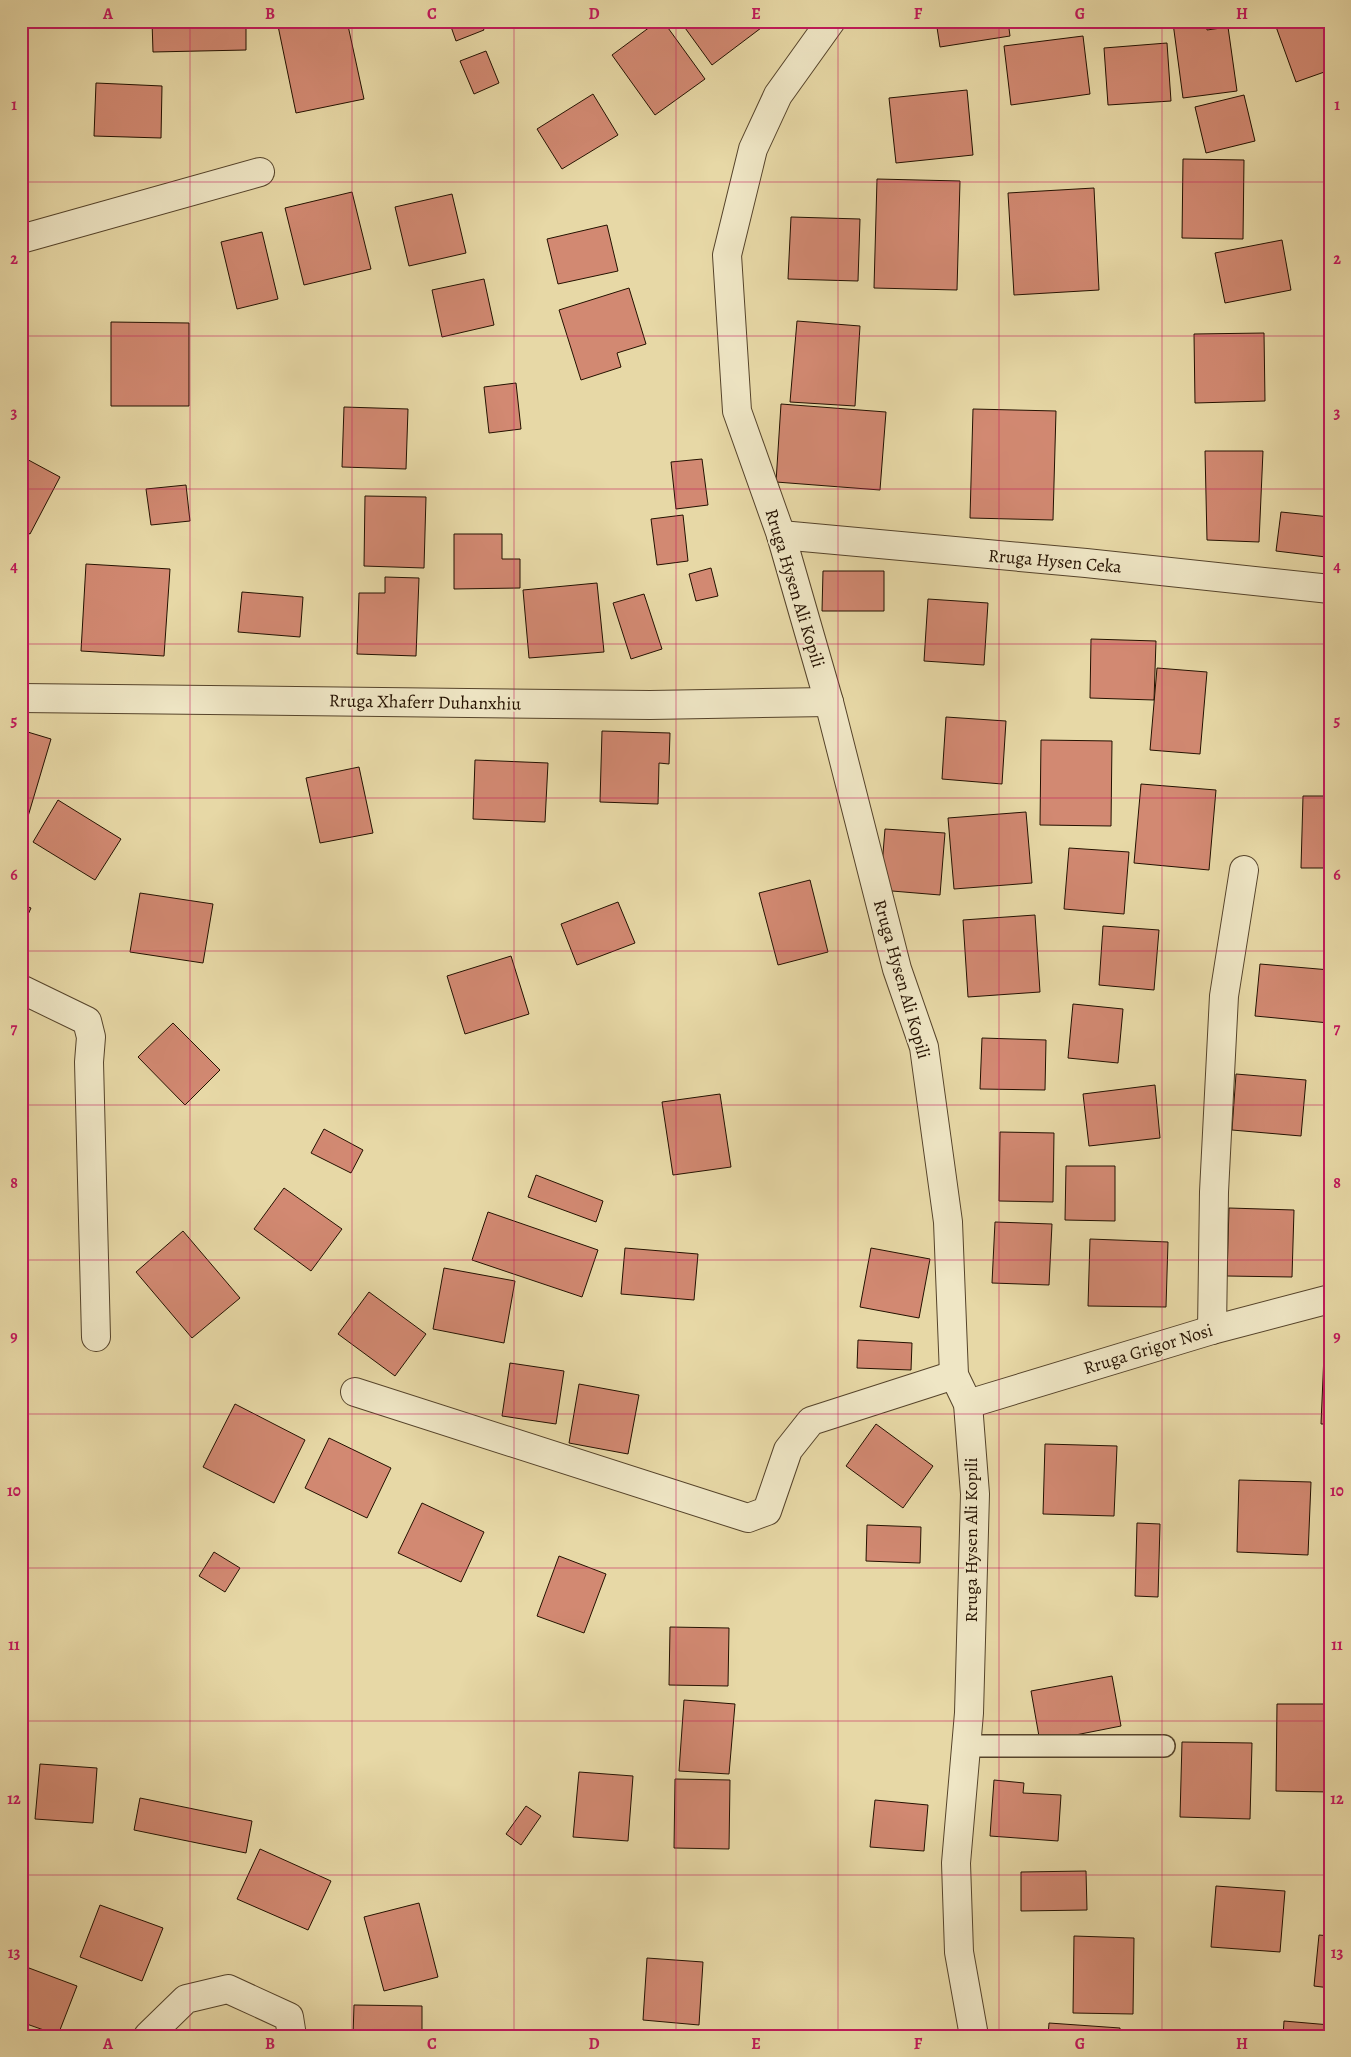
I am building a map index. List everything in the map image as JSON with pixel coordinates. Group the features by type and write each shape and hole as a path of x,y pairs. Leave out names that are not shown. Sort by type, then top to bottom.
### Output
{"street":[{"name":"Rruga Hysen Ali Kopili","path":"831,21 778,95 753,149 727,255 737,411 781,535 829,702 897,969 924,1047 948,1222 954,1375 968,1404 975,1494 969,1713 956,1863 959,1952 974,2036"},
{"path":"21,239 260,172"},
{"name":"Rruga Hysen Ceka","path":"781,535 1086,563 1330,589"},
{"name":"Rruga Xhaferr Duhanxhiu","path":"21,698 650,705 829,702"},
{"path":"1212,1330 1214,1192 1224,996 1244,870"},
{"path":"21,989 87,1021 92,1037 89,1062 96,1336"},
{"name":"Rruga Grigor Nosi","path":"968,1404 1212,1330 1330,1299"},
{"path":"355,1392 748,1518 767,1511 788,1450 811,1421 954,1375"},
{"path":"148,2036 186,1999 228,1989 289,2017 292,2036"}],"lane":[{"path":"966,1746 1164,1746"}],"building":[{"path":"152,21 246,21 246,50 153,52"},
{"path":"277,21 347,21 364,99 296,113"},
{"path":"449,21 480,21 484,30 456,41"},
{"path":"658,21 663,21 705,79 655,115 612,55"},
{"path":"680,21 756,21 761,28 712,65"},
{"path":"936,21 1008,21 1010,36 940,47"},
{"path":"1206,21 1207,30 1228,27 1237,91 1183,98 1173,23"},
{"path":"1283,21 1330,21 1330,70 1296,82 1275,24"},
{"path":"1083,36 1090,94 1011,105 1004,46"},
{"path":"1167,43 1171,101 1108,105 1104,48"},
{"path":"486,51 499,83 474,94 460,61"},
{"path":"96,83 162,86 161,138 94,136"},
{"path":"967,90 973,155 896,163 889,98"},
{"path":"593,94 618,135 562,169 537,129"},
{"path":"1244,95 1255,141 1206,153 1195,107"},
{"path":"1183,159 1244,160 1243,239 1182,238"},
{"path":"877,179 960,181 957,290 874,288"},
{"path":"1094,188 1099,290 1014,295 1008,193"},
{"path":"352,192 371,269 304,285 285,208"},
{"path":"452,194 466,253 409,266 395,207"},
{"path":"791,217 860,219 858,281 788,279"},
{"path":"607,225 618,271 558,284 547,239"},
{"path":"262,232 278,299 237,309 221,242"},
{"path":"1282,240 1291,290 1225,303 1215,253"},
{"path":"484,279 494,325 442,337 432,290"},
{"path":"629,288 646,344 617,353 621,367 581,380 559,310"},
{"path":"797,321 860,326 855,406 790,402"},
{"path":"111,322 189,323 189,406 111,406"},
{"path":"1264,333 1265,401 1195,403 1194,334"},
{"path":"516,383 521,429 489,433 484,387"},
{"path":"781,404 886,412 880,490 776,482"},
{"path":"344,407 408,409 406,469 342,467"},
{"path":"973,409 1056,411 1053,520 970,518"},
{"path":"1205,451 1263,451 1259,542 1207,540"},
{"path":"21,456 60,477 30,534 21,530"},
{"path":"702,459 708,505 676,509 671,462"},
{"path":"186,485 190,521 151,525 146,489"},
{"path":"365,496 426,497 424,568 364,566"},
{"path":"1281,512 1330,517 1326,557 1276,551"},
{"path":"683,515 688,561 657,565 651,519"},
{"path":"454,534 502,534 502,559 520,559 520,588 454,589"},
{"path":"86,564 170,569 164,656 81,651"},
{"path":"711,568 718,596 696,601 689,574"},
{"path":"823,571 884,571 884,611 822,611"},
{"path":"385,577 419,578 416,656 357,654 359,593 385,593"},
{"path":"597,583 604,652 529,658 523,590"},
{"path":"242,592 303,597 300,637 238,632"},
{"path":"644,594 662,649 631,659 613,603"},
{"path":"928,599 988,603 984,665 924,661"},
{"path":"1091,639 1156,641 1154,700 1090,698"},
{"path":"1157,668 1207,672 1200,754 1150,750"},
{"path":"946,717 1006,721 1002,784 942,779"},
{"path":"21,730 51,739 21,840"},
{"path":"602,731 670,733 669,764 659,763 658,804 600,802"},
{"path":"1041,740 1112,741 1111,826 1040,825"},
{"path":"475,760 548,763 545,822 473,819"},
{"path":"359,767 373,833 320,843 306,778"},
{"path":"1141,784 1216,790 1209,870 1134,863"},
{"path":"1303,796 1330,796 1330,868 1301,868"},
{"path":"58,800 121,839 95,880 33,842"},
{"path":"1026,812 1032,883 954,889 948,818"},
{"path":"885,829 945,833 940,895 880,890"},
{"path":"1069,848 1129,852 1124,914 1064,909"},
{"path":"810,880 828,952 778,965 759,893"},
{"path":"140,893 213,904 203,963 130,952"},
{"path":"618,902 635,943 577,965 561,924"},
{"path":"21,904 31,908 21,930"},
{"path":"1035,915 1040,992 968,997 963,920"},
{"path":"1103,926 1159,930 1154,990 1099,985"},
{"path":"511,956 529,1014 465,1034 447,976"},
{"path":"1260,964 1330,970 1329,1023 1255,1016"},
{"path":"1073,1004 1123,1009 1118,1063 1068,1058"},
{"path":"173,1023 220,1070 185,1105 138,1057"},
{"path":"982,1038 1046,1040 1045,1090 980,1089"},
{"path":"1236,1074 1306,1080 1301,1136 1232,1130"},
{"path":"1155,1085 1160,1138 1089,1146 1083,1094"},
{"path":"720,1094 731,1167 673,1175 662,1102"},
{"path":"324,1129 363,1150 351,1173 311,1153"},
{"path":"1000,1132 1054,1133 1053,1202 999,1201"},
{"path":"1066,1166 1115,1166 1115,1221 1065,1220"},
{"path":"536,1175 603,1201 596,1222 528,1197"},
{"path":"284,1188 342,1229 311,1271 254,1229"},
{"path":"1229,1208 1294,1210 1292,1277 1227,1276"},
{"path":"488,1212 598,1250 582,1297 472,1260"},
{"path":"995,1222 1052,1224 1049,1285 992,1283"},
{"path":"183,1231 240,1298 192,1338 136,1272"},
{"path":"1090,1239 1168,1242 1166,1307 1088,1306"},
{"path":"625,1248 698,1254 694,1300 621,1294"},
{"path":"871,1248 930,1259 919,1318 860,1307"},
{"path":"444,1268 515,1281 504,1343 433,1329"},
{"path":"369,1292 426,1334 395,1376 338,1334"},
{"path":"1325,1331 1330,1331 1330,1424 1321,1424"},
{"path":"858,1340 912,1343 911,1370 857,1368"},
{"path":"510,1363 564,1371 556,1424 502,1416"},
{"path":"579,1384 639,1395 628,1454 569,1443"},
{"path":"235,1404 305,1440 274,1503 203,1467"},
{"path":"876,1424 933,1466 903,1508 846,1466"},
{"path":"329,1438 391,1468 367,1518 305,1488"},
{"path":"1045,1444 1117,1446 1114,1516 1043,1514"},
{"path":"1239,1480 1311,1482 1308,1555 1237,1552"},
{"path":"422,1503 484,1532 461,1582 398,1553"},
{"path":"1137,1523 1160,1524 1158,1597 1135,1596"},
{"path":"867,1525 921,1527 920,1563 866,1561"},
{"path":"214,1552 240,1568 225,1592 199,1576"},
{"path":"559,1556 606,1574 584,1633 537,1616"},
{"path":"670,1627 729,1628 728,1686 669,1685"},
{"path":"1112,1676 1121,1726 1040,1742 1031,1691"},
{"path":"684,1700 735,1704 729,1774 679,1771"},
{"path":"1277,1704 1330,1704 1330,1792 1276,1791"},
{"path":"1182,1742 1252,1743 1250,1819 1180,1817"},
{"path":"40,1764 97,1768 93,1823 35,1819"},
{"path":"579,1772 633,1776 628,1841 573,1837"},
{"path":"675,1779 730,1780 729,1849 674,1848"},
{"path":"994,1780 1024,1783 1023,1793 1061,1795 1058,1841 990,1836"},
{"path":"140,1798 252,1821 246,1853 134,1830"},
{"path":"875,1800 928,1805 924,1851 870,1847"},
{"path":"526,1806 541,1816 521,1845 506,1834"},
{"path":"260,1849 331,1881 308,1930 237,1899"},
{"path":"1086,1871 1087,1910 1021,1911 1021,1872"},
{"path":"1216,1886 1285,1891 1280,1952 1211,1947"},
{"path":"419,1903 438,1977 384,1991 364,1917"},
{"path":"100,1905 163,1928 142,1981 80,1957"},
{"path":"1319,1935 1330,1936 1330,1988 1314,1986"},
{"path":"1074,1936 1134,1938 1133,2014 1073,2013"},
{"path":"647,1958 703,1962 699,2025 643,2020"},
{"path":"21,1965 77,1986 58,2035 21,2022"},
{"path":"354,2005 422,2006 422,2036 353,2036"},
{"path":"1284,2021 1330,2025 1330,2036 1283,2036"},
{"path":"1049,2023 1120,2028 1120,2036 1048,2036"}]}
